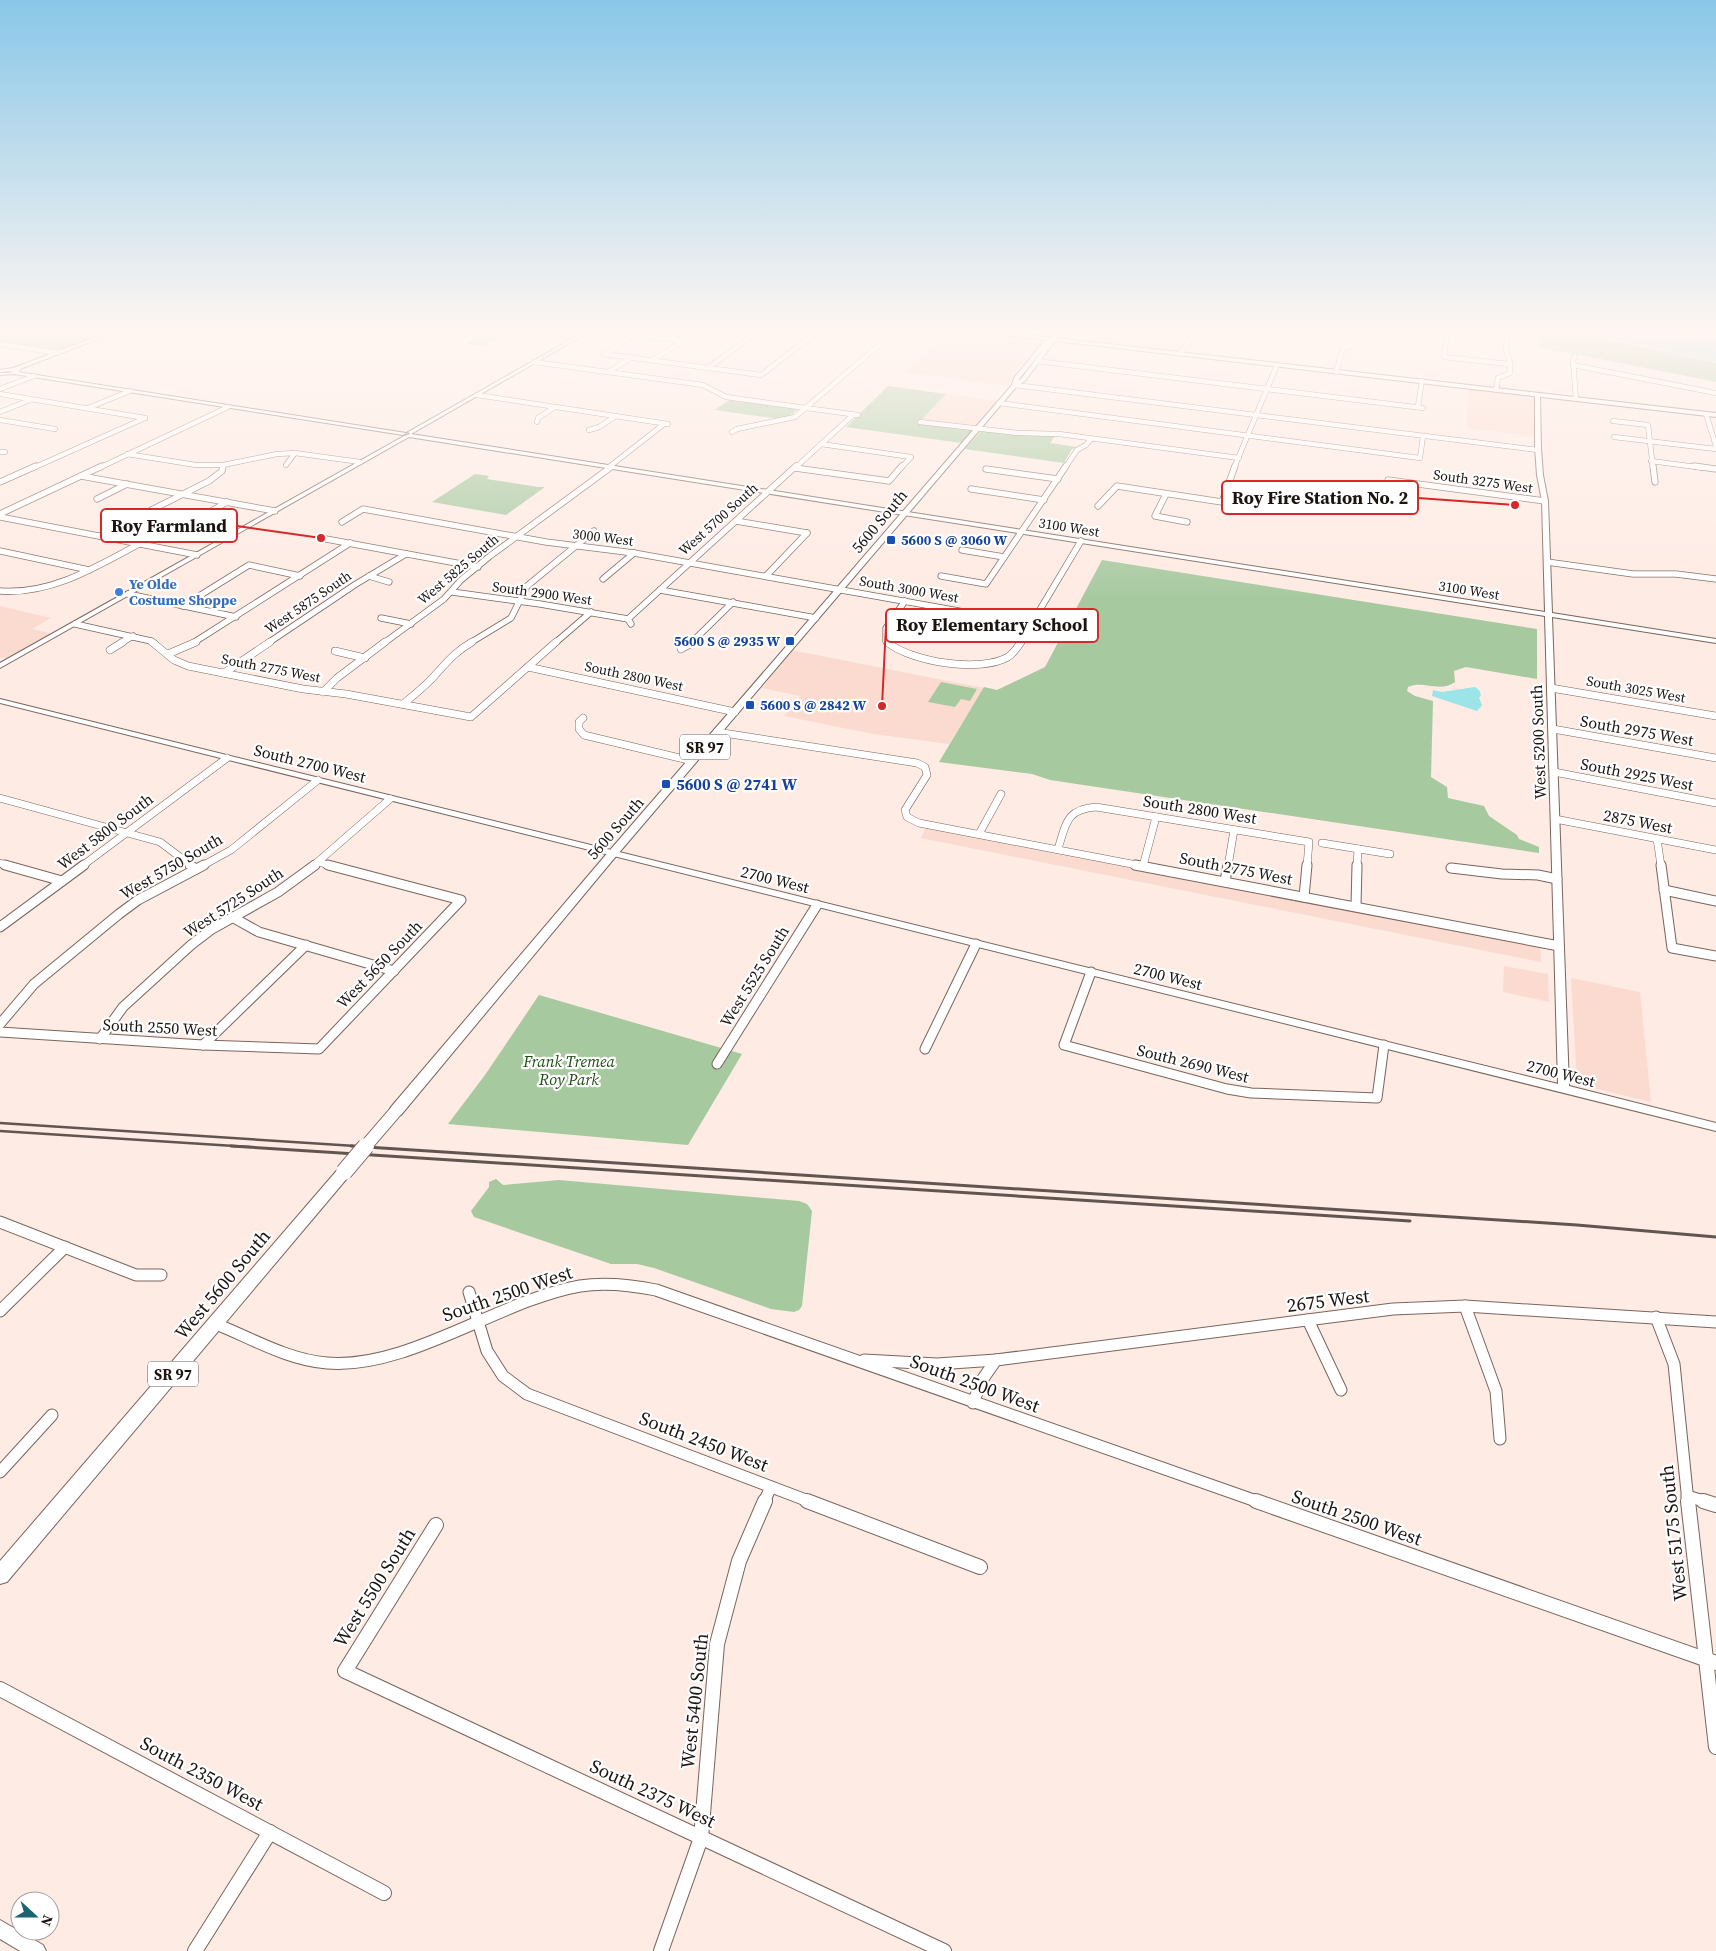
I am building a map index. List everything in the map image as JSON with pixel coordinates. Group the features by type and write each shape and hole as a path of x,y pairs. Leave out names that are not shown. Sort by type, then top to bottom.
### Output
{"main road":[{"name":"5600 South","path":"396,1111 612,854 986,419"},
{"name":"West 5600 South","path":"0,1575 396,1111"}],"street":[{"path":"1,482 143,419"},
{"path":"0,516 202,419"},
{"name":"3100 West","path":"308,419 1716,641"},
{"path":"0,666 435,419"},
{"path":"589,430 599,427 611,419"},
{"name":"West 5825 South","path":"323,692 337,678 452,592 455,586 516,537 610,467 638,442 666,424 635,419"},
{"path":"732,432 737,429 787,419"},
{"name":"West 5700 South","path":"630,622 660,590 850,419"},
{"path":"1119,419 1420,458 1423,436"},
{"path":"1098,506 1117,486 1222,502 1253,419"},
{"path":"1287,419 1538,450"},
{"name":"West 5200 South","path":"1538,419 1540,481 1546,501 1564,1089"},
{"path":"1614,437 1716,448 1707,419"},
{"path":"0,420 55,429"},
{"path":"1613,421 1648,425 1655,482"},
{"path":"920,422 1018,433 1054,434 1239,458"},
{"path":"941,576 986,584 1077,450 1086,445 1091,439"},
{"path":"795,468 889,481 911,457 821,444"},
{"path":"127,454 180,464 208,465 295,453 360,462"},
{"path":"286,465 295,453"},
{"path":"1651,461 1716,469"},
{"path":"100,536 218,475 222,471 223,464"},
{"path":"986,469 1058,479"},
{"path":"81,476 275,510"},
{"name":"South 3275 West","path":"1388,480 1546,501"},
{"path":"97,499 128,484"},
{"path":"971,489 1044,500"},
{"path":"1166,494 1155,516 1188,522"},
{"path":"203,516 227,502"},
{"name":"3000 West","path":"342,522 363,510 516,537 634,553 840,590"},
{"path":"0,516 197,555"},
{"path":"736,521 807,534 766,576"},
{"path":"403,704 436,675 444,663 456,652 511,618 527,586 594,531"},
{"path":"326,539 478,567"},
{"path":"905,601 886,628 886,641 895,649 918,657 955,664 990,663 1004,659 1013,654 1081,541"},
{"path":"168,654 199,641 350,543"},
{"path":"2,591 44,587 62,582 139,544"},
{"path":"962,550 1004,557"},
{"path":"0,551 89,570"},
{"path":"603,579 634,553"},
{"name":"West 5875 South","path":"224,673 369,576 406,554"},
{"path":"1547,562 1633,574 1664,573 1716,579"},
{"path":"183,606 249,566 300,576"},
{"path":"369,576 389,582"},
{"path":"660,590 816,618"},
{"name":"South 3000 West","path":"840,590 1032,624"},
{"name":"South 2900 West","path":"452,592 540,603 591,612 630,622"},
{"path":"128,594 236,617"},
{"path":"681,650 694,642 733,602"},
{"path":"528,667 591,612"},
{"path":"956,630 968,612"},
{"path":"381,618 411,624"},
{"name":"South 2775 West","path":"76,624 151,641 181,664 323,692 471,717 528,667"},
{"path":"110,650 133,636"},
{"path":"334,651 365,658"},
{"name":"South 2800 West","path":"528,667 735,712"},
{"name":"South 3025 West","path":"1551,688 1716,716"},
{"name":"South 2700 West","path":"0,701 612,854"},
{"path":"583,718 579,722 579,729 584,735 692,761"},
{"name":"South 2975 West","path":"1553,729 1716,758"},
{"name":"South 2775 West","path":"717,732 917,763 925,767 927,775 905,810 907,817 919,823 1559,946"},
{"name":"West 5800 South","path":"0,927 227,758"},
{"name":"South 2925 West","path":"1554,772 1716,803"},
{"name":"West 5750 South","path":"0,1024 34,984 119,914 138,900 231,850 318,780"},
{"path":"979,834 1000,794"},
{"path":"0,798 160,842 196,870"},
{"name":"West 5725 South","path":"100,1039 123,1007 191,945 212,929 278,892 318,862 390,799"},
{"name":"South 2800 West","path":"1058,849 1070,815 1075,810 1085,807 1096,807 1310,842 1304,897"},
{"path":"1143,866 1156,817"},
{"name":"2875 West","path":"1555,819 1716,850"},
{"path":"1225,881 1234,830"},
{"path":"1658,839 1672,948 1716,956"},
{"path":"1322,843 1390,854"},
{"path":"1356,906 1358,849"},
{"name":"2700 West","path":"612,854 1716,1127"},
{"path":"0,862 62,881"},
{"name":"West 5650 South","path":"318,862 461,900 319,1049"},
{"path":"1450,868 1502,874 1538,875 1557,879"},
{"path":"1664,890 1716,901"},
{"name":"West 5525 South","path":"717,1064 817,905"},
{"path":"232,917 259,932 394,971"},
{"path":"925,1049 976,944"},
{"path":"203,1045 306,945"},
{"name":"South 2690 West","path":"1090,972 1064,1045 1227,1089 1250,1093 1377,1098 1384,1045"},
{"name":"South 2550 West","path":"0,1032 203,1045 319,1049"},
{"path":"0,1222 136,1275 160,1276"},
{"path":"0,1311 64,1247"},
{"name":"South 2500 West","path":"216,1324 306,1359 328,1363 352,1362 377,1358 411,1347 478,1321 579,1286 596,1283 626,1284 656,1290 1711,1662"},
{"name":"South 2450 West","path":"469,1292 487,1351 503,1376 527,1394 980,1567"},
{"path":"1465,1306 1496,1391 1500,1439"},
{"name":"2675 West","path":"996,1360 1393,1309 1465,1306 1716,1322"},
{"name":"West 5175 South","path":"1656,1317 1674,1364 1687,1496 1711,1662 1716,1747"},
{"path":"1308,1320 1341,1390"},
{"path":"853,1359 937,1364 996,1360"},
{"path":"973,1403 982,1380 996,1360"},
{"path":"0,1472 52,1415"},
{"name":"West 5400 South","path":"661,1951 702,1838 716,1644 739,1561 771,1487"},
{"path":"1687,1496 1716,1505"},
{"name":"West 5500 South","path":"345,1671 436,1525"},
{"name":"South 2375 West","path":"345,1671 944,1951"},
{"name":"South 2350 West","path":"0,1689 384,1893"},
{"path":"195,1951 270,1832"},
{"path":"0,1929 37,1951"}],"shaded area":[{"path":"922,419 982,419 976,426"},
{"path":"1467,419 1539,419 1539,437 1467,428"},
{"path":"0,606 51,618 32,629 53,634 9,659 0,657"},
{"path":"791,650 984,688 949,744 873,734 784,716 800,696 762,688"},
{"path":"926,827 1540,945 1541,962 921,838"},
{"path":"1504,966 1548,974 1549,1002 1503,992"},
{"path":"1571,978 1640,992 1651,1102 1577,1084"}],"green space":[{"path":"854,419 922,419 974,429 961,443 846,427"},
{"path":"982,430 1023,435 1055,436 1050,443 1077,447 1072,449 1064,463 965,449"},
{"path":"475,474 489,476 487,479 545,487 506,515 432,502"},
{"path":"1102,560 1537,629 1537,679 1466,667 1454,671 1455,682 1449,685 1437,687 1414,685 1408,687 1407,691 1415,696 1433,701 1431,777 1447,787 1448,798 1484,806 1489,816 1517,835 1519,839 1539,847 1539,853 1050,780 1032,774 939,762 984,687 997,690 1045,667"},
{"path":"941,682 977,689 970,701 961,699 955,707 928,702"},
{"name":"Frank Tremea Roy Park","path":"539,995 742,1054 688,1145 448,1124 485,1075"},
{"path":"496,1179 503,1185 559,1180 799,1201 807,1204 812,1211 802,1306 794,1312 771,1309 654,1268 637,1264 611,1264 474,1217 471,1211 489,1187 489,1182"}],"water":[{"path":"1475,687 1481,695 1479,698 1482,705 1477,711 1432,696 1433,690 1442,692"}],"railway":[{"path":"0,1123 371,1147"},
{"path":"0,1131 250,1147"},
{"path":"231,1146 1410,1221"},
{"path":"351,1146 1577,1225 1716,1237"}],"place":[{"name":"Roy Fire Station No. 2","path":"1515,505"},
{"name":"Roy Farmland","path":"321,538"},
{"name":"5600 S @ 3060 W","path":"891,540"},
{"name":"Ye Olde Costume Shoppe","path":"119,592"},
{"name":"5600 S @ 2935 W","path":"790,641"},
{"name":"5600 S @ 2842 W","path":"750,705"},
{"name":"Roy Elementary School","path":"882,706"},
{"name":"5600 S @ 2741 W","path":"666,784"}]}
